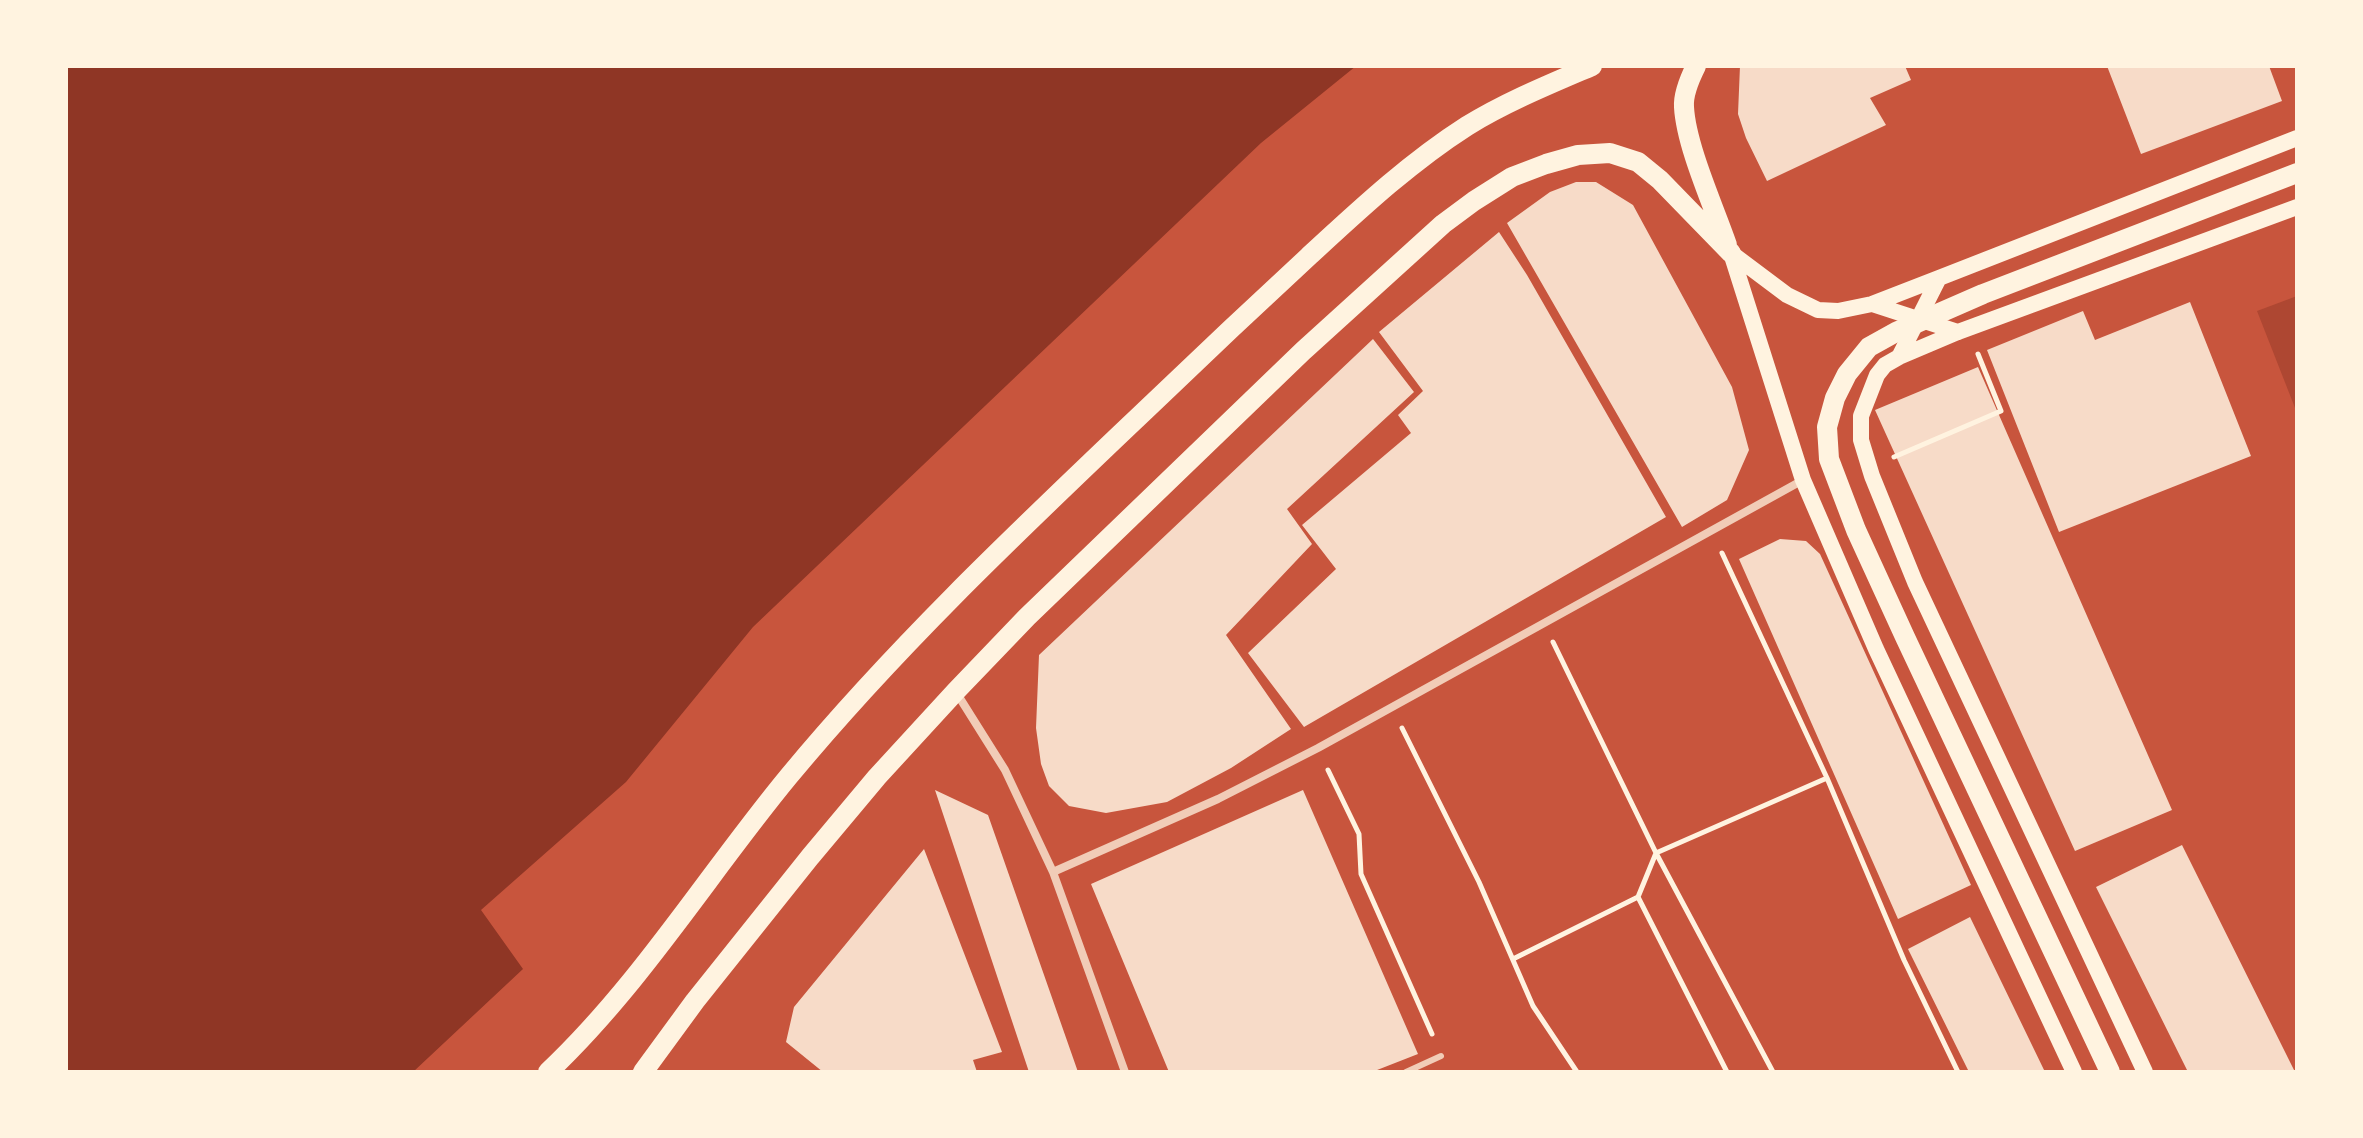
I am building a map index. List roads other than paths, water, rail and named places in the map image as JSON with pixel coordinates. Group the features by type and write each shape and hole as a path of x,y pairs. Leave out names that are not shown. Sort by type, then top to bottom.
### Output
{"main road":[{"path":"548,1072 578,1044 639,973 726,855 854,701 1018,530 1379,192 1467,126 1592,66"},
{"path":"1696,66 1689,79 1683,104 1687,127 1731,253 1803,480 1876,649 2074,1072"},
{"path":"643,1072 695,1001 877,777 1037,607 1378,281 1443,224 1512,177 1578,155 1610,153 1638,162 1660,180 1731,253 1787,295 1818,310 1838,311 1872,304 2297,138"},
{"path":"2110,1072 1856,530 1829,459 1827,427 1835,398 1847,374 1869,347 1896,332 1983,294 2297,173"},
{"path":"2145,1072 1915,582 1872,476 1861,440 1861,416 1877,375 1885,365 1899,357 1958,332 2297,207"},
{"path":"1899,357 1939,278"},
{"path":"1872,304 1958,332"}],"street":[{"path":"1053,872 1218,799 1318,748 1803,480"},
{"path":"956,691 1005,770 1053,872 1125,1072"}],"lane":[{"path":"1406,1072 1441,1056"}]}
